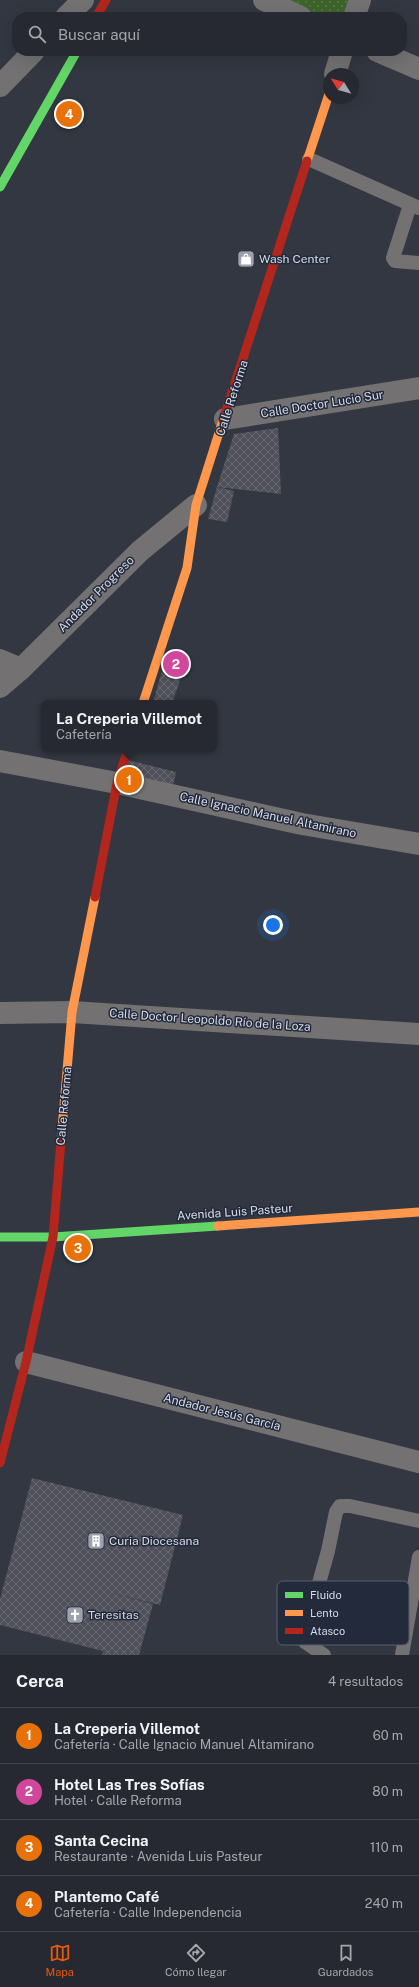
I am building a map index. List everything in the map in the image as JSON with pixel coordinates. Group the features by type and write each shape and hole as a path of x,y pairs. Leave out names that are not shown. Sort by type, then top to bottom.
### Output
{"street":[{"path":"71,12 83,0"},
{"path":"99,12 106,0"},
{"path":"264,0 290,12"},
{"path":"356,12 360,0"},
{"path":"0,86 29,56"},
{"path":"0,187 74,56"},
{"path":"337,68 340,56"},
{"path":"389,56 419,69"},
{"name":"Calle Reforma","path":"144,700 187,568 196,505 310,159 326,104"},
{"name":"Calle Doctor Lucio Sur","path":"225,419 419,388"},
{"name":"Andador Progreso","path":"0,687 21,669 140,550 196,505"},
{"path":"0,660 21,669"},
{"name":"Calle Reforma","path":"0,1463 26,1362 53,1237 72,1012 117,783 127,752"},
{"name":"Calle Ignacio Manuel Altamirano","path":"0,761 117,783 302,824 419,844"},
{"name":"Calle Doctor Leopoldo Río de la Loza","path":"0,1013 72,1012 419,1034"},
{"name":"Avenida Luis Pasteur","path":"0,1237 53,1237 419,1212"},
{"name":"Andador Jesús García","path":"26,1362 419,1462"}],"lane":[{"path":"310,159 414,207 393,258 395,261 419,263"},
{"path":"320,1581 328,1551 336,1512 340,1506 350,1506 419,1521"},
{"path":"409,1615 419,1557"},
{"path":"309,1645 324,1655"},
{"path":"402,1655 404,1645"}],"green space":[{"path":"264,0 360,0 356,12 290,12"}],"building":[{"path":"278,428 281,494 217,487 234,434"},
{"path":"217,487 234,491 227,522 208,519"},
{"path":"163,667 183,672 173,700 154,700"},
{"path":"128,760 176,772 173,786 124,774"},
{"name":"Curia Diocesana","path":"32,1478 183,1515 160,1605 99,1590 153,1604 139,1655 102,1655 103,1651 0,1625 0,1599"}],"traffic: fast":[{"path":"0,187 74,56"},
{"path":"0,1237 53,1237 218,1226"}],"traffic: slow":[{"path":"307,161 326,104"},
{"path":"144,700 187,568 196,505 223,420"},
{"path":"62,1129 72,1012 95,897"},
{"path":"218,1226 419,1212"}],"traffic: jam":[{"path":"99,12 106,0"},
{"path":"223,420 307,161"},
{"path":"95,897 117,783 127,752"},
{"path":"0,1463 26,1362 53,1237 62,1129"}],"place":[{"name":"Plantemo Café","path":"69,114"},
{"name":"Wash Center","path":"246,259"},
{"name":"Hotel Las Tres Sofías","path":"176,664"},
{"name":"La Creperia Villemot","path":"129,780"},
{"name":"Santa Cecina","path":"78,1248"},
{"name":"Curia Diocesana","path":"96,1541"},
{"name":"Teresitas","path":"75,1615"}]}
